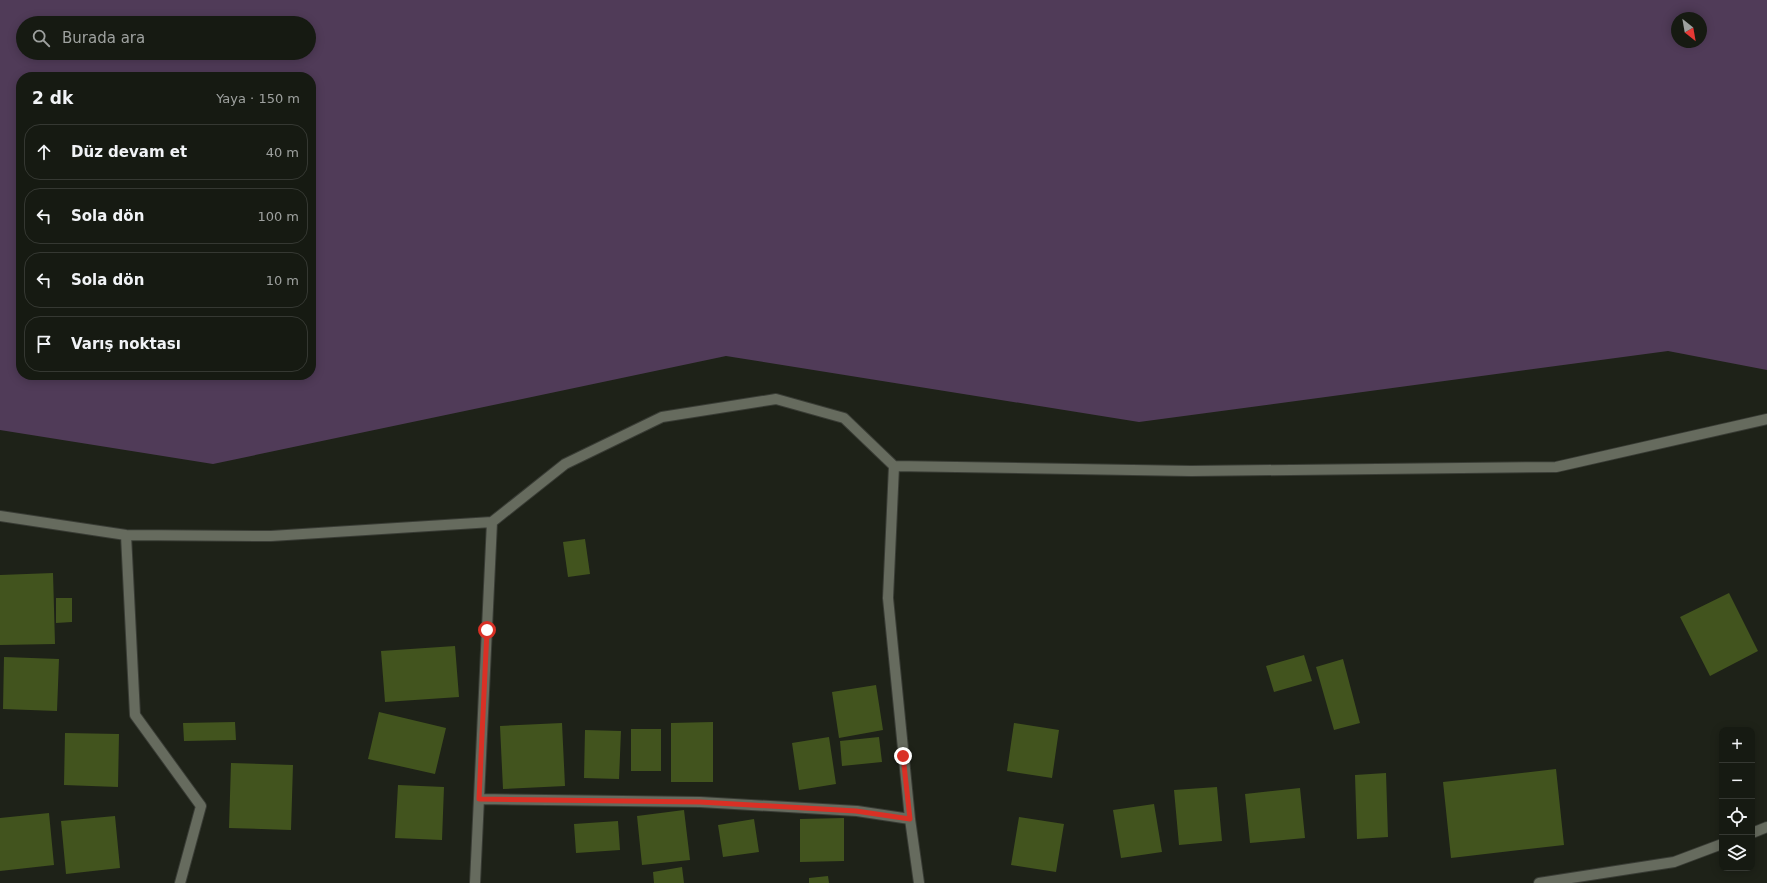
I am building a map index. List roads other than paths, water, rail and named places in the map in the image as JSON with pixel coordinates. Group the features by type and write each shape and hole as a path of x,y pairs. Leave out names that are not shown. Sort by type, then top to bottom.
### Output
{"street":[{"path":"0,516 126,536 271,536 492,522 565,464 662,417 776,399 844,418 894,466 1191,471 1556,467 1767,419"},
{"path":"894,466 888,598 910,819 918,883"},
{"path":"475,883 492,522"},
{"path":"126,536 136,714 201,806 180,883"},
{"path":"479,799 700,802 856,811 910,819"},
{"path":"1755,831 1767,827"},
{"path":"1539,883 1674,862 1719,845"}]}
